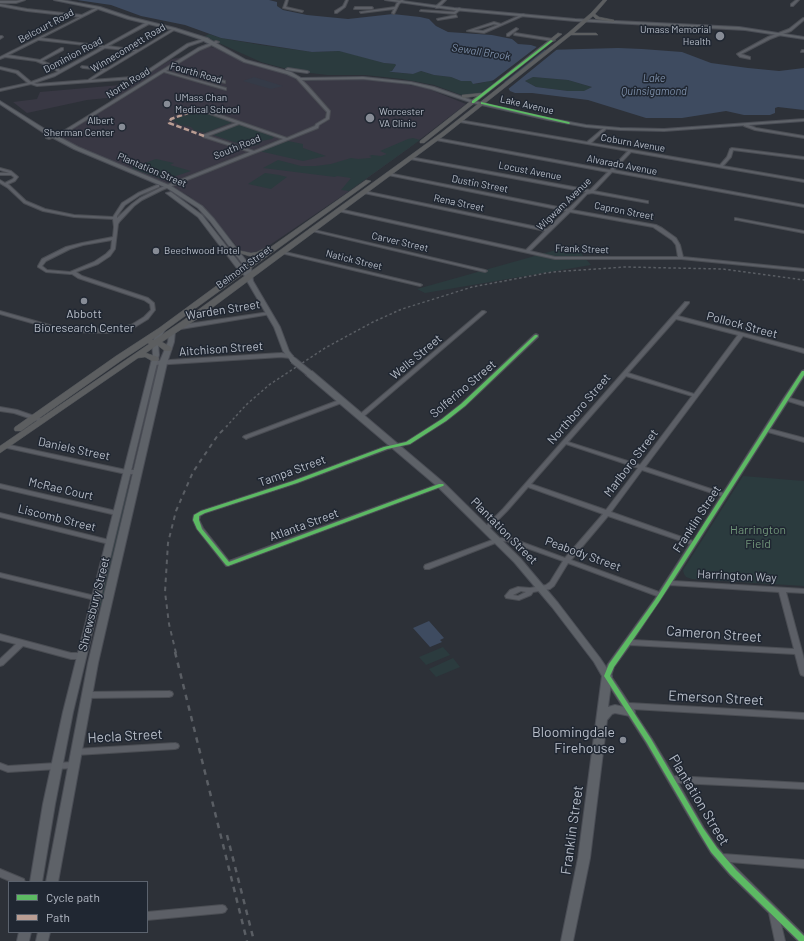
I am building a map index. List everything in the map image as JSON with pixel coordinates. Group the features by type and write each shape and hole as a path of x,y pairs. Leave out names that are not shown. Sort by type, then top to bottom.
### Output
{"highway":[{"name":"Belmont Street","path":"2,446 143,342 162,330 421,143 579,20 598,0"},
{"name":"Belmont Street","path":"37,419 181,327 283,252 460,121 570,34 593,14 605,0"},
{"path":"593,14 598,18 612,21"},
{"path":"570,34 596,34"},
{"path":"464,96 484,94"},
{"path":"234,250 248,254 259,254 305,222 315,219"},
{"path":"143,342 156,342 162,344 168,349"},
{"path":"131,358 142,355 154,361"}],"main road":[{"path":"56,0 98,8 148,23 175,29 217,42 247,57 272,66 327,75 371,76 402,79 434,86 474,101"},
{"path":"387,0 461,10 579,20 660,23 744,29 804,38"},
{"path":"204,39 242,60 266,68 289,73 297,77 363,78 411,83 474,101"},
{"path":"297,77 298,74 307,72"},
{"path":"311,78 316,75 312,73"},
{"name":"Lake Avenue","path":"474,101 555,121 605,128 664,130 804,120"},
{"name":"Plantation Street","path":"0,102 46,132 94,157 162,187 199,206 234,250 249,276 250,281 277,326 285,348 292,358 441,485 517,560 541,588 595,658 607,676"},
{"name":"Plantation Street","path":"18,115 19,118 48,138 82,156 162,187 201,216 245,269"},
{"name":"Shrewsbury Street","path":"36,881 57,765 81,656 156,355 156,342 162,330"},
{"name":"Shrewsbury Street","path":"52,881 94,656 163,363 171,342 172,332"},
{"name":"Franklin Street","path":"567,941 584,858 607,676"},
{"path":"602,718 608,711 615,709 629,709"}],"street":[{"path":"0,2 16,2 24,0"},
{"path":"287,0 284,7 302,11"},
{"path":"336,12 344,6 347,0"},
{"path":"437,7 445,0"},
{"path":"792,5 798,0"},
{"path":"393,13 402,1"},
{"path":"0,5 33,11 83,16"},
{"name":"Belcourt Road","path":"0,58 98,8"},
{"path":"355,8 386,9"},
{"path":"361,12 396,8"},
{"path":"421,11 454,13 461,10"},
{"path":"438,19 458,15 461,10"},
{"path":"470,31 483,32 524,15"},
{"path":"749,58 739,54 750,47 790,30 804,19"},
{"name":"Dominion Road","path":"0,90 31,83 60,72 148,23"},
{"name":"Winneconnett Road","path":"88,81 175,29"},
{"path":"508,35 517,29"},
{"path":"515,34 552,41"},
{"path":"38,39 138,51"},
{"path":"0,68 17,72 31,83 42,85 139,76 188,46 204,39"},
{"name":"North Road","path":"48,138 66,131 200,48 217,42"},
{"path":"200,48 219,48"},
{"path":"40,61 62,49"},
{"path":"5,56 40,61 54,67 60,72"},
{"path":"171,66 224,82"},
{"path":"266,68 272,66"},
{"path":"83,67 107,70"},
{"name":"Fourth Road","path":"163,71 225,89"},
{"name":"South Road","path":"162,187 249,150 317,127 317,125 328,118 329,112 297,77"},
{"path":"307,87 307,83 311,78"},
{"path":"208,112 285,138"},
{"name":"Coburn Avenue","path":"460,121 804,181"},
{"path":"238,123 204,136 254,152"},
{"path":"745,125 755,129 804,137"},
{"path":"588,144 605,128"},
{"name":"South Road","path":"162,187 254,152 285,138"},
{"name":"Alvarado Avenue","path":"436,139 804,206"},
{"path":"722,166 732,149 804,158"},
{"name":"Wigwam Avenue","path":"527,252 586,193 591,192 630,150"},
{"name":"Locust Avenue","path":"410,158 647,202"},
{"path":"0,169 9,171 16,179 5,184"},
{"path":"0,174 12,174"},
{"name":"Dustin Street","path":"388,174 569,211"},
{"path":"0,182 5,184 26,202 44,210 74,216 114,218"},
{"path":"115,238 68,248 53,255 40,264 42,269 56,273 73,272 94,264 108,255 113,249 115,238 116,224 114,218 118,209 125,202 139,194 162,187"},
{"path":"116,224 121,215 135,203 162,187"},
{"name":"Rena Street","path":"364,192 549,231"},
{"name":"Frank Street","path":"339,210 527,252 566,258 681,258 804,270"},
{"name":"Capron Street","path":"569,211 656,227 676,241 681,258"},
{"path":"737,219 804,232"},
{"name":"Carver Street","path":"312,230 485,271"},
{"name":"Natick Street","path":"283,252 420,285"},
{"path":"0,312 53,327 108,331 120,330 133,326 149,316 153,310 152,303 146,299 80,278 73,272"},
{"name":"Northboro Street","path":"486,530 687,303"},
{"name":"Wells Street","path":"361,416 484,312"},
{"name":"Warden Street","path":"181,327 269,313"},
{"path":"0,317 6,314"},
{"name":"Pollock Street","path":"674,317 804,352"},
{"name":"Marlboro Street","path":"530,590 552,584 567,560 607,513 741,335"},
{"name":"Solferino Street","path":"395,446 408,443 444,420 481,389 536,336"},
{"name":"Aitchison Street","path":"154,361 163,363 281,355 292,358"},
{"name":"Franklin Street","path":"607,676 611,666 661,595 693,542 804,372"},
{"path":"624,374 696,396"},
{"path":"786,400 804,404"},
{"path":"246,437 342,401"},
{"path":"0,408 37,419"},
{"path":"767,430 804,440"},
{"path":"564,442 724,495"},
{"name":"Daniels Street","path":"2,446 126,472 138,472"},
{"name":"Tampa Street","path":"196,517 203,512 295,482 395,446"},
{"name":"Atlanta Street","path":"196,517 200,529 228,564 441,485"},
{"path":"527,485 693,542"},
{"name":"McRae Court","path":"0,486 116,512"},
{"name":"Liscomb Street","path":"0,515 109,542"},
{"name":"Peabody Street","path":"497,540 508,539 517,541 661,595"},
{"path":"427,567 497,540"},
{"path":"0,575 95,598"},
{"name":"Harrington Way","path":"668,583 804,591"},
{"path":"782,590 804,673"},
{"path":"0,638 71,656 81,656"},
{"name":"Cameron Street","path":"629,642 798,652"},
{"path":"0,663 21,643"},
{"name":"Plantation Street","path":"607,676 629,709 701,830 721,858 804,940"},
{"path":"87,695 169,694"},
{"name":"Emerson Street","path":"629,709 804,716"},
{"name":"Hecla Street","path":"76,752 175,746"},
{"path":"0,766 8,769 73,765"},
{"path":"671,779 804,786"},
{"path":"721,858 804,864"},
{"path":"0,873 18,881"},
{"path":"148,916 222,909"},
{"path":"773,911 780,941"}],"shaded area":[{"path":"202,45 215,48 251,65 286,73 297,80 312,81 339,78 393,82 426,88 466,104 409,148 345,194 264,249 251,253 240,250 208,212 189,196 158,180 83,151 53,134 63,132 117,97 87,100 27,113 13,102 37,99 40,92 132,84 172,59 183,57"},
{"path":"254,77 283,86 271,89 243,81"}],"green space":[{"path":"209,34 221,38 261,45 312,52 339,51 384,63 395,64 396,65 391,72 412,74 421,71 434,75 451,77 461,81 471,81 474,84 490,80 500,81 484,94 464,96 434,85 402,79 365,75 327,75 294,71 261,62 221,44 202,38"},
{"path":"533,77 568,80 592,87 585,91 568,91 536,87 525,81"},
{"path":"198,111 233,122 205,133 194,130 191,127 180,125 172,120"},
{"path":"236,125 243,125 275,136 272,139 261,141 259,143 260,144 249,147 213,135"},
{"path":"413,138 420,140 349,191 341,190 351,178 263,168 278,160 301,166 316,166 331,164 351,158 370,158 372,157 369,156 372,155 381,156 387,154 380,151"},
{"path":"288,141 303,144 303,148 326,156 303,161 259,151"},
{"path":"156,159 174,163 170,165 191,171 164,180 131,168"},
{"path":"265,173 287,177 271,189 248,184"},
{"path":"574,245 591,265 425,293 417,289"},
{"name":"Harrington Field","path":"743,476 804,481 804,586 692,579 686,577 684,574 683,570"},
{"path":"126,490 128,490 126,505 103,606 98,606"},
{"path":"443,647 450,655 426,665 419,657"},
{"path":"453,658 460,667 436,677 429,669"}],"water":[{"name":"Lake Quinsigamond","path":"77,0 269,0 277,2 277,6 283,10 307,15 348,19 393,14 420,17 429,19 436,26 448,32 492,35 512,39 518,44 531,45 546,50 618,48 642,49 682,52 711,63 748,68 779,71 804,68 804,110 778,107 775,108 775,113 770,115 744,115 726,111 682,118 646,118 588,100 532,93 515,93 510,91 504,82 496,80 473,84 471,81 461,81 451,77 434,75 421,71 413,74 392,72 389,71 392,71 396,65 395,64 384,63 339,51 312,52 221,38 185,25 141,16 111,5","holes":["533,77 568,80 592,87 584,91 568,91 536,87 525,81"]},
{"path":"429,621 444,638 440,640 442,642 430,647 413,628"}],"pier":[{"path":"538,46 547,48 502,84 491,82"},
{"path":"560,47 507,90 503,87 550,48"}],"railway":[{"path":"226,427 246,405 269,385 325,348 373,322 402,309 472,287 552,272 625,267 723,269 804,280"},
{"path":"176,653 169,624 165,592 168,543 176,511 193,472 218,435 226,427"},
{"path":"175,652 247,941"},
{"path":"227,835 254,941"}],"marked path":[{"path":"204,136 169,123 171,119 199,109 208,112"}],"cycle path":[{"path":"473,102 552,41"},
{"path":"482,103 569,123"},
{"path":"441,485 228,564 200,529 196,520 197,515 203,512 295,482 386,448 408,443 444,420 463,405 536,336"},
{"path":"804,372 657,601 611,666 607,676 649,741 714,850 733,872 804,941"}],"place":[{"name":"Umass Memorial Health","path":"720,36"},
{"name":"UMass Chan Medical School","path":"167,104"},
{"name":"Worcester VA Clinic","path":"370,118"},
{"name":"Albert Sherman Center","path":"122,127"},
{"name":"Beechwood Hotel","path":"156,251"},
{"name":"Abbott Bioresearch Center","path":"84,301"},
{"name":"Bloomingdale Firehouse","path":"623,740"}],"water label":[{"name":"Sewall Brook","path":"481,52"}]}
